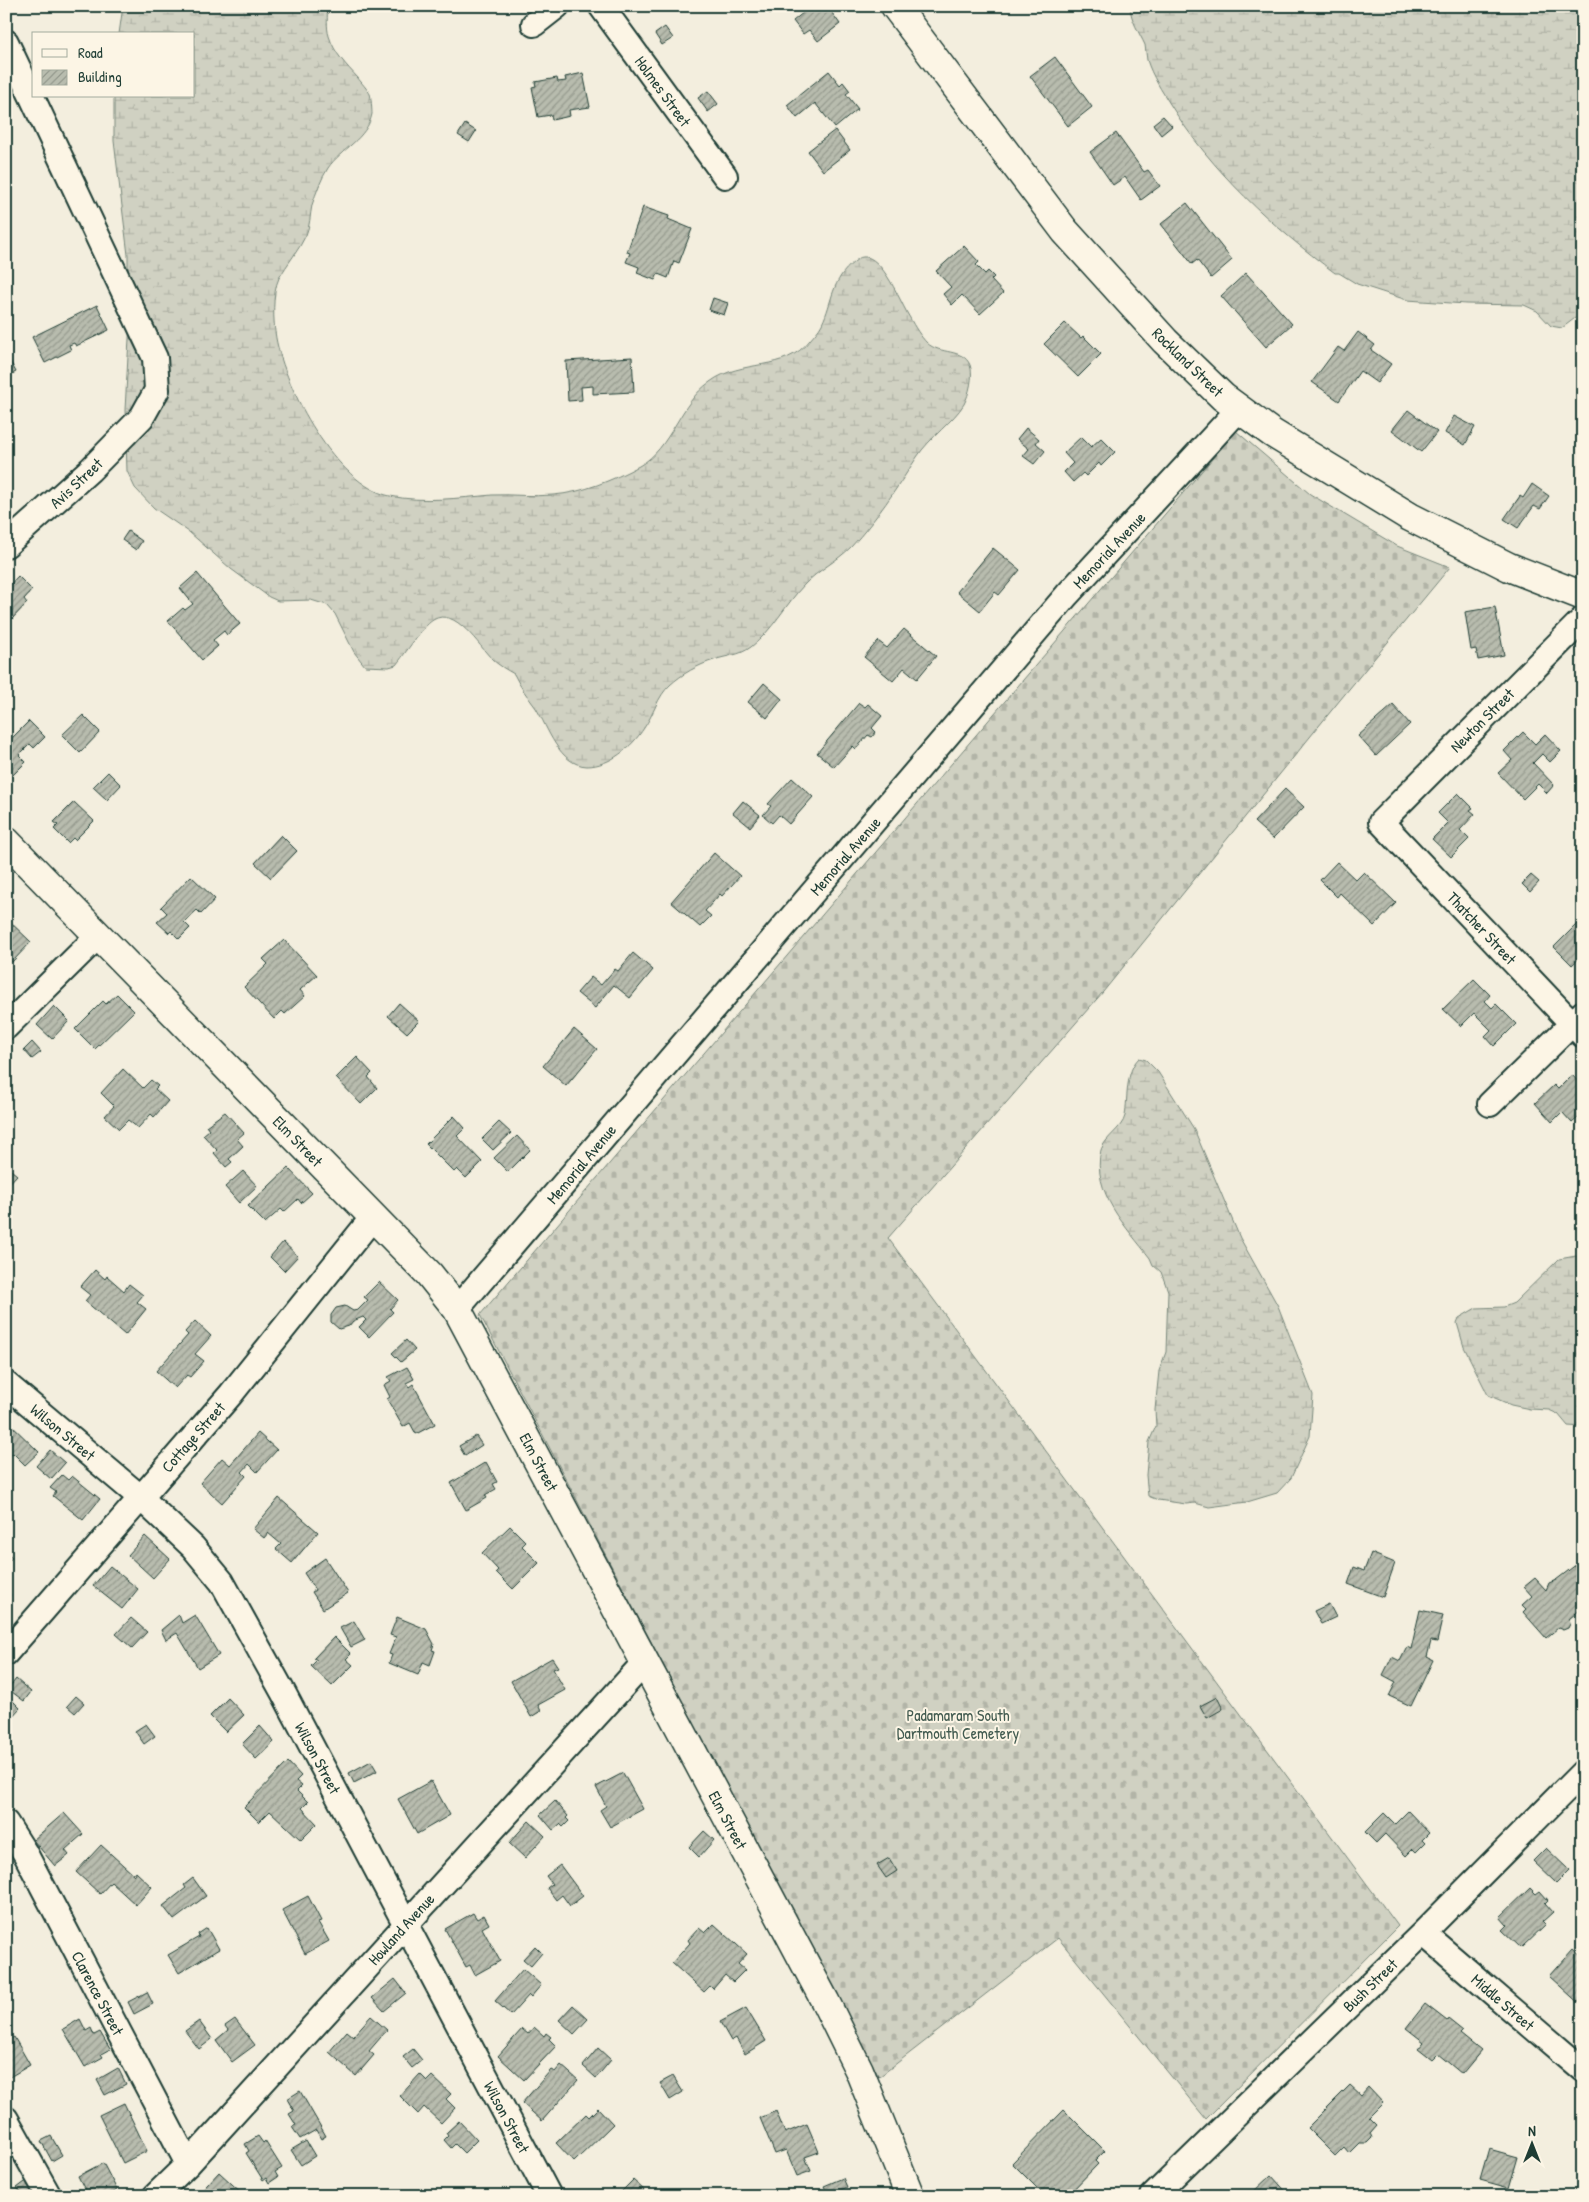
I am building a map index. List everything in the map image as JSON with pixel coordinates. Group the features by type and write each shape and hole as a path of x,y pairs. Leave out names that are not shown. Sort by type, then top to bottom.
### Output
{"street":[{"path":"534,24 557,6"},
{"name":"Holmes Street","path":"600,6 725,176"},
{"name":"Rockland Street","path":"895,6 1065,231 1193,370 1239,410 1286,442 1410,517 1509,567 1583,596"},
{"name":"Avis Street","path":"6,42 32,98"},
{"name":"Avis Street","path":"6,545 90,470 142,417 157,390 154,358 32,98"},
{"name":"Memorial Avenue","path":"457,1309 1066,595 1239,410"},
{"name":"Newton Street","path":"1381,822 1583,619"},
{"name":"Thatcher Street","path":"1381,822 1579,1024"},
{"name":"Elm Street","path":"6,842 429,1274 457,1309 825,2001 860,2070 910,2196"},
{"path":"6,1027 98,936"},
{"path":"1490,1104 1579,1024"},
{"name":"Cottage Street","path":"6,1653 231,1394 373,1217"},
{"name":"Wilson Street","path":"6,1384 140,1497 193,1547 222,1582 283,1692 549,2196"},
{"name":"Howland Avenue","path":"158,2195 645,1662"},
{"name":"Bush Street","path":"1153,2196 1423,1933 1583,1772"},
{"name":"Clarence Street","path":"6,1823 25,1853 188,2164"},
{"name":"Middle Street","path":"1423,1933 1583,2070"},
{"path":"6,2119 49,2196"}],"green space":[{"path":"123,6 327,6 328,29 331,42 341,59 369,93 372,114 365,130 333,161 321,181 312,205 306,235 277,284 274,299 274,324 281,359 290,382 316,432 351,474 370,488 390,496 415,499 492,495 545,496 575,492 619,476 639,466 660,448 690,401 710,382 736,370 776,361 800,350 821,326 841,276 846,269 862,257 870,258 884,271 920,335 927,343 932,347 962,356 967,360 970,365 971,374 966,400 954,417 922,450 860,537 851,547 804,585 759,641 742,652 702,664 675,681 662,695 639,735 620,754 604,763 596,765 577,764 569,759 556,744 514,674 494,661 466,629 450,618 441,617 429,623 396,665 389,667 365,666 354,652 335,614 327,605 311,600 278,601 269,597 231,569 189,532 154,508 135,488 127,471 125,410 130,321 128,255 114,141 114,98 195,98 195,32 119,32"},
{"path":"1130,6 1583,6 1583,312 1562,328 1551,326 1537,311 1524,305 1407,300 1357,284 1339,273 1335,273 1266,217 1224,175 1187,129 1154,78 1147,60 1145,45 1132,16"},
{"name":"Padamaram South Dartmouth Cemetery","path":"1236,431 1310,494 1397,546 1450,567 1103,992 888,1238 1398,1926 1206,2119 1058,1938 879,2077 480,1315"},
{"path":"1139,1058 1146,1060 1158,1072 1194,1129 1240,1238 1278,1306 1313,1395 1310,1436 1291,1478 1277,1493 1247,1502 1209,1507 1195,1503 1186,1504 1158,1500 1148,1496 1146,1475 1149,1442 1156,1426 1155,1410 1159,1371 1166,1352 1168,1291 1161,1272 1153,1265 1150,1258 1113,1208 1101,1180 1099,1165 1103,1145 1121,1125 1125,1116 1129,1077"},
{"path":"1576,1256 1583,1259 1583,1427 1568,1426 1558,1414 1549,1410 1511,1405 1488,1395 1464,1347 1457,1323 1459,1318 1476,1308 1504,1307 1514,1303 1559,1259"}],"building":[{"path":"764,6 780,6 770,14"},
{"path":"800,6 827,6 840,24 818,41 809,30 803,34 793,21 804,12"},
{"path":"665,27 673,38 662,45 655,34"},
{"path":"1055,57 1092,107 1068,126 1030,76"},
{"path":"829,71 840,85 843,82 850,91 846,94 858,109 835,128 815,103 797,118 787,105"},
{"path":"583,73 590,107 569,110 570,116 552,120 551,115 538,117 532,87 536,86 535,82 557,78 558,82 566,81 565,77"},
{"path":"708,91 718,104 708,112 698,98"},
{"path":"1163,116 1172,126 1161,135 1153,124"},
{"path":"465,124 476,131 469,142 458,135"},
{"path":"835,130 850,150 823,171 808,151"},
{"path":"1116,133 1144,172 1148,170 1160,186 1141,200 1125,177 1113,185 1090,152"},
{"path":"1187,203 1232,260 1211,278 1197,260 1192,264 1161,224"},
{"path":"643,207 669,216 668,219 692,229 679,263 674,261 668,278 658,274 655,280 637,273 639,267 626,262 630,253 627,252"},
{"path":"964,246 979,262 976,265 985,274 988,271 994,277 991,280 1003,293 980,314 962,295 952,305 943,294 951,287 936,271"},
{"path":"1246,273 1292,324 1266,347 1221,296"},
{"path":"713,298 728,303 724,315 709,310"},
{"path":"97,305 109,330 76,346 74,343 69,345 71,350 45,363 32,337"},
{"path":"1065,323 1081,338 1083,336 1101,354 1078,377 1044,344"},
{"path":"1358,332 1375,345 1371,350 1391,364 1377,383 1360,371 1339,401 1312,382 1338,347 1344,351"},
{"path":"6,354 16,372 6,377"},
{"path":"632,357 634,392 593,394 593,386 581,387 582,400 568,401 566,361"},
{"path":"1408,410 1437,432 1421,452 1392,430"},
{"path":"1454,416 1475,427 1465,445 1445,433"},
{"path":"1026,428 1039,439 1036,443 1045,451 1034,464 1023,456 1029,449 1017,439"},
{"path":"1081,437 1091,447 1101,438 1115,452 1101,466 1099,463 1086,476 1083,473 1073,482 1064,472 1073,463 1064,453"},
{"path":"1532,484 1549,496 1540,509 1534,506 1518,528 1504,519 1520,496 1523,498"},
{"path":"128,531 142,541 136,550 122,540"},
{"path":"993,548 1020,570 999,595 995,592 980,611 957,592"},
{"path":"197,573 240,624 227,635 224,631 213,640 218,646 202,660 168,621 183,608 185,610 193,604 180,588"},
{"path":"18,576 32,590 24,599 27,603 11,620 9,617 6,620 6,589"},
{"path":"1495,607 1504,655 1478,660 1476,649 1471,650 1465,612"},
{"path":"904,629 936,656 917,679 904,668 893,681 864,657 878,641 887,648"},
{"path":"764,683 782,699 767,718 748,702"},
{"path":"859,703 865,707 868,704 882,716 872,728 876,732 872,737 868,735 856,749 853,746 834,767 817,753"},
{"path":"1393,705 1410,724 1376,756 1358,736"},
{"path":"83,715 100,732 80,753 62,735"},
{"path":"29,721 45,737 34,748 30,744 19,755 26,762 6,782 6,749 10,746 7,743"},
{"path":"1523,732 1535,744 1545,734 1561,751 1550,762 1542,754 1533,763 1554,785 1547,793 1538,784 1523,799 1498,773 1512,760 1504,751"},
{"path":"108,772 121,785 107,800 93,787"},
{"path":"792,778 813,797 789,824 779,815 772,823 763,815 771,806 768,804"},
{"path":"1285,789 1304,807 1273,839 1254,822"},
{"path":"1458,793 1473,808 1470,810 1475,814 1460,830 1469,839 1451,857 1432,839 1448,823 1438,813"},
{"path":"743,801 760,815 750,827 733,813"},
{"path":"74,802 94,821 75,840 73,838 68,843 54,829 58,825 54,822"},
{"path":"281,835 297,851 271,878 255,863"},
{"path":"714,853 740,876 705,911 711,916 700,927 671,902"},
{"path":"1337,862 1356,880 1364,872 1396,903 1374,926 1340,893 1337,897 1320,880"},
{"path":"1531,875 1539,882 1530,892 1522,884"},
{"path":"191,876 215,899 201,914 197,910 184,922 190,928 179,939 157,922 167,913 161,907"},
{"path":"6,918 31,942 12,962 6,956"},
{"path":"1578,923 1583,928 1583,955 1572,965 1554,947"},
{"path":"284,940 317,975 300,990 305,996 285,1014 282,1011 274,1019 244,987 268,964 263,959"},
{"path":"633,953 653,970 630,998 614,985 595,1008 577,993 591,977 601,985 615,969 618,971"},
{"path":"1474,979 1490,995 1485,1001 1492,1008 1496,1004 1516,1024 1494,1046 1485,1036 1491,1030 1474,1013 1461,1026 1443,1009"},
{"path":"117,994 134,1011 95,1049 75,1029 103,1001 106,1004"},
{"path":"399,1003 419,1021 407,1033 388,1016"},
{"path":"54,1006 69,1021 52,1039 37,1025"},
{"path":"574,1029 597,1049 566,1086 543,1066"},
{"path":"32,1042 41,1052 32,1059 24,1050"},
{"path":"357,1057 372,1073 368,1077 377,1088 361,1104 336,1078"},
{"path":"123,1069 143,1088 151,1080 158,1086 155,1089 168,1101 154,1117 151,1114 138,1128 128,1120 119,1129 105,1116 114,1106 101,1093"},
{"path":"1572,1075 1583,1087 1583,1121 1579,1117 1572,1123 1562,1112 1552,1122 1535,1103 1554,1085 1558,1089"},
{"path":"225,1112 244,1133 237,1139 243,1146 229,1159 232,1162 226,1167 214,1153 217,1150 203,1135 209,1130 206,1126"},
{"path":"454,1116 465,1128 457,1136 482,1162 466,1178 457,1169 454,1172 426,1144"},
{"path":"499,1122 511,1133 493,1150 482,1139"},
{"path":"517,1136 530,1150 508,1172 494,1158"},
{"path":"6,1166 17,1175 6,1187"},
{"path":"288,1168 312,1193 301,1203 298,1199 284,1212 281,1209 265,1223 248,1206"},
{"path":"243,1171 257,1186 239,1203 225,1187"},
{"path":"283,1242 298,1256 284,1271 270,1257"},
{"path":"95,1270 105,1279 107,1276 124,1291 129,1284 143,1295 137,1302 146,1309 125,1335 85,1301 90,1295 80,1287"},
{"path":"379,1282 398,1300 390,1309 393,1312 369,1337 359,1327 366,1320 363,1317 353,1321 349,1326 339,1329 331,1322 331,1315 336,1308 345,1306 353,1311 358,1310 368,1300 364,1297"},
{"path":"195,1321 211,1336 195,1354 204,1361 190,1377 187,1375 175,1388 156,1371 188,1335 185,1332"},
{"path":"406,1340 415,1350 401,1362 392,1353"},
{"path":"407,1367 414,1379 406,1383 409,1387 413,1384 435,1424 416,1434 410,1423 403,1427 387,1399 390,1397 384,1385 391,1381 388,1377"},
{"path":"6,1420 39,1452 25,1465 13,1453 6,1461"},
{"path":"258,1433 277,1450 257,1472 249,1464 242,1472 246,1476 222,1503 200,1483 222,1458 230,1465"},
{"path":"476,1436 482,1445 465,1456 459,1446"},
{"path":"50,1450 65,1463 51,1479 36,1466"},
{"path":"486,1462 497,1482 493,1484 496,1489 485,1495 487,1498 466,1510 451,1483"},
{"path":"62,1475 68,1480 72,1476 100,1499 83,1520 53,1496 56,1492 50,1488"},
{"path":"279,1498 318,1532 292,1563 276,1549 281,1544 268,1533 264,1538 253,1529"},
{"path":"510,1526 526,1542 522,1546 539,1563 513,1589 496,1572 498,1570 482,1553"},
{"path":"145,1536 170,1559 153,1578 128,1555"},
{"path":"6,1552 12,1558 6,1564"},
{"path":"1371,1553 1395,1563 1383,1597 1348,1584 1354,1567 1364,1571"},
{"path":"325,1558 348,1593 323,1609 312,1592 315,1590 304,1573"},
{"path":"1577,1564 1583,1571 1583,1602 1578,1606 1581,1609 1569,1619 1570,1624 1568,1628 1563,1630 1558,1628 1546,1638 1523,1612 1526,1609 1522,1605 1532,1596 1524,1587 1535,1578 1546,1590 1549,1583"},
{"path":"110,1566 138,1589 122,1609 93,1586"},
{"path":"6,1590 11,1595 6,1600"},
{"path":"1329,1604 1336,1617 1321,1624 1314,1611"},
{"path":"1420,1610 1443,1615 1437,1642 1431,1641 1427,1657 1433,1660 1411,1706 1389,1696 1396,1682 1383,1675 1392,1657 1400,1661 1407,1647 1411,1649"},
{"path":"179,1615 182,1623 195,1615 219,1655 198,1668 177,1633 166,1640 161,1630"},
{"path":"397,1617 426,1629 434,1644 432,1650 435,1651 430,1665 423,1662 418,1675 389,1663 392,1655 389,1654 396,1637 390,1635"},
{"path":"131,1618 147,1632 132,1648 116,1634"},
{"path":"354,1621 365,1640 351,1647 340,1628"},
{"path":"334,1637 351,1654 346,1659 353,1665 332,1686 311,1666 317,1660 314,1658"},
{"path":"552,1658 558,1667 553,1669 565,1690 538,1705 541,1711 531,1717 511,1681"},
{"path":"16,1679 31,1692 24,1701 8,1689"},
{"path":"76,1696 84,1703 75,1713 67,1706"},
{"path":"1217,1697 1223,1709 1207,1718 1200,1706"},
{"path":"228,1698 244,1715 226,1732 210,1716"},
{"path":"12,1700 20,1708 9,1720 6,1718 6,1706"},
{"path":"146,1724 155,1736 144,1744 135,1731"},
{"path":"260,1726 274,1742 256,1759 242,1744"},
{"path":"371,1761 377,1771 354,1783 349,1773"},
{"path":"288,1762 301,1776 296,1781 302,1786 297,1791 308,1802 302,1808 317,1824 301,1840 270,1811 259,1822 244,1807"},
{"path":"623,1773 643,1809 610,1827 600,1810 606,1806 596,1787"},
{"path":"431,1781 450,1815 417,1834 398,1799"},
{"path":"555,1801 568,1816 566,1818 569,1821 563,1827 560,1824 553,1830 540,1815"},
{"path":"1408,1811 1429,1833 1422,1840 1425,1843 1416,1852 1413,1849 1406,1856 1385,1834 1376,1843 1365,1832 1384,1813 1395,1824"},
{"path":"64,1813 83,1834 65,1850 69,1855 55,1866 33,1840"},
{"path":"529,1821 545,1836 525,1858 509,1843"},
{"path":"704,1831 714,1840 699,1857 689,1847"},
{"path":"101,1845 134,1875 136,1872 152,1887 136,1905 111,1882 100,1894 76,1872"},
{"path":"1546,1848 1569,1870 1556,1883 1533,1861"},
{"path":"889,1858 897,1871 886,1878 877,1865"},
{"path":"560,1865 583,1896 570,1906 562,1895 556,1900 547,1888 552,1884 546,1876"},
{"path":"193,1878 206,1896 174,1920 163,1906 186,1888 184,1885"},
{"path":"1530,1888 1536,1894 1540,1891 1548,1900 1545,1903 1553,1912 1542,1922 1545,1925 1521,1948 1502,1930 1507,1925 1500,1917"},
{"path":"308,1896 321,1921 318,1922 329,1941 305,1954 282,1910"},
{"path":"473,1913 477,1919 484,1915 489,1924 482,1928 500,1961 475,1975 470,1965 466,1967 445,1929"},
{"path":"714,1924 747,1954 738,1964 745,1970 733,1982 725,1975 713,1989 710,1986 704,1992 672,1963 690,1943 688,1940 699,1928 705,1933"},
{"path":"207,1928 219,1949 179,1973 168,1955 199,1937 198,1934"},
{"path":"535,1946 542,1953 531,1966 523,1959"},
{"path":"1573,1949 1583,1958 1583,2007 1549,1976"},
{"path":"523,1969 541,1985 511,2015 495,2001"},
{"path":"395,1979 406,1993 384,2011 372,1998"},
{"path":"147,1992 153,2004 134,2014 128,2002"},
{"path":"1425,2004 1463,2031 1460,2034 1481,2051 1462,2074 1438,2054 1432,2060 1418,2049 1424,2042 1406,2028"},
{"path":"573,2005 588,2019 574,2034 559,2020"},
{"path":"746,2008 766,2041 745,2054 736,2038 731,2041 720,2022"},
{"path":"371,2016 387,2030 369,2051 374,2055 356,2076 329,2052 347,2031 353,2036"},
{"path":"80,2019 86,2031 91,2028 94,2035 100,2032 110,2049 101,2054 103,2057 85,2067 63,2029"},
{"path":"235,2019 255,2045 232,2062 216,2040 228,2030 225,2026"},
{"path":"199,2021 212,2039 199,2049 185,2031"},
{"path":"534,2027 544,2036 546,2033 551,2037 549,2039 556,2046 524,2080 498,2056 522,2029 528,2034"},
{"path":"14,2037 30,2065 8,2078 6,2075 6,2042"},
{"path":"598,2048 611,2060 596,2078 583,2066"},
{"path":"413,2049 422,2060 412,2068 403,2057"},
{"path":"561,2065 578,2080 542,2121 522,2103 551,2070 555,2072"},
{"path":"118,2068 126,2084 105,2095 97,2080"},
{"path":"420,2074 427,2081 432,2076 451,2094 446,2099 455,2108 441,2123 424,2107 418,2114 400,2096"},
{"path":"673,2076 683,2092 670,2100 660,2083"},
{"path":"1350,2085 1361,2095 1368,2087 1383,2103 1369,2117 1377,2125 1370,2133 1372,2138 1367,2143 1359,2143 1349,2153 1344,2147 1335,2156 1307,2128"},
{"path":"300,2091 326,2136 321,2139 316,2130 300,2139 292,2127 296,2125 289,2114 294,2111 287,2099"},
{"path":"124,2103 147,2151 123,2163 99,2115"},
{"path":"598,2108 613,2124 574,2162 556,2143 586,2114 589,2117"},
{"path":"1064,2110 1105,2151 1095,2161 1098,2164 1067,2196 1063,2193 1060,2196 1045,2196 1012,2163"},
{"path":"776,2111 785,2133 807,2124 819,2152 805,2157 811,2171 797,2176 786,2150 775,2154 760,2118"},
{"path":"459,2121 477,2140 464,2153 455,2144 451,2148 444,2140 448,2136 446,2133"},
{"path":"51,2136 62,2155 52,2161 41,2141"},
{"path":"258,2136 263,2143 265,2141 282,2168 275,2172 278,2177 269,2183 266,2178 263,2180 246,2153 249,2151 245,2144"},
{"path":"306,2141 315,2156 301,2165 291,2150"},
{"path":"1489,2149 1518,2157 1509,2188 1480,2180"},
{"path":"103,2163 117,2190 106,2196 88,2196 78,2176"},
{"path":"219,2172 245,2196 197,2196"},
{"path":"1271,2175 1290,2196 1254,2196 1252,2193"},
{"path":"843,2178 847,2187 829,2196 824,2186"},
{"path":"29,2179 39,2191 33,2196 24,2196 17,2188"},
{"path":"633,2180 644,2190 639,2196 617,2196"}]}
